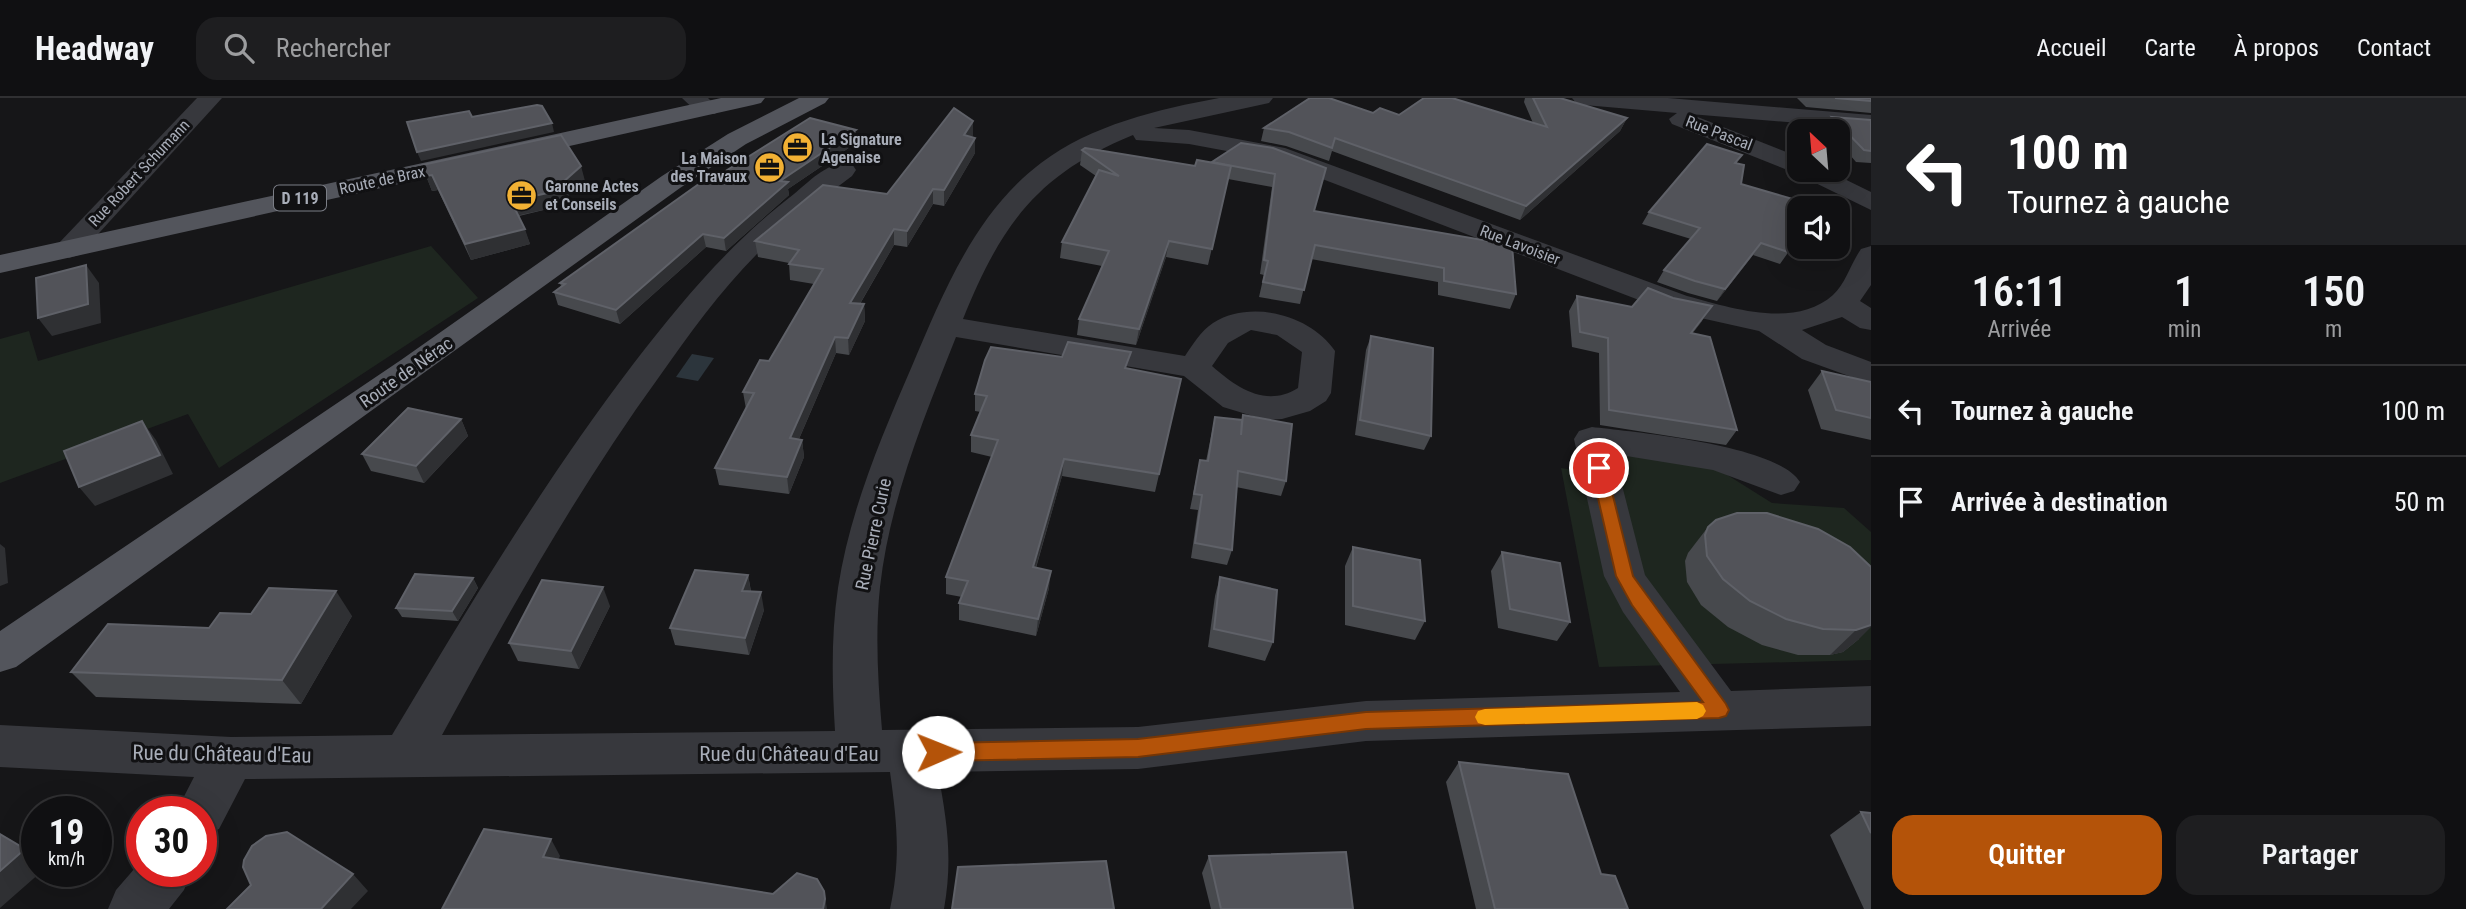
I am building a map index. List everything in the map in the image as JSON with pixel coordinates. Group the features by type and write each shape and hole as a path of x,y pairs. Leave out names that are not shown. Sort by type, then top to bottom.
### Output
{"main road":[{"name":"D 119","path":"702,102 753,98"},
{"name":"Route de Nérac","path":"0,654 413,368 671,182 737,139 817,98"},
{"name":"Route de Brax","path":"0,264 600,133 702,102"},
{"path":"702,102 737,139"},
{"name":"Route de Brax","path":"600,133 663,128 737,139"}],"street":[{"name":"Rue Robert Schumann","path":"69,249 210,98"},
{"name":"Rue Pierre Curie","path":"860,753 856,703 856,623 863,563 888,468 967,275 994,229 1022,193 1059,162 1085,146 1199,110 1259,98"},
{"name":"Rue Lavoisier","path":"1259,98 1249,108 1246,118 1250,130 1260,142 1276,153"},
{"path":"1584,98 1871,122"},
{"name":"Rue Pascal","path":"1638,102 1787,160"},
{"name":"Rue Lavoisier","path":"1113,135 1189,137 1276,153 1676,303 1739,320 1769,323 1819,316 1842,304"},
{"path":"405,756 560,492 635,385 693,309 750,245 794,205 843,170"},
{"path":"1830,182 1871,202"},
{"path":"1871,255 1842,304 1871,321"},
{"name":"Rue Lavoisier","path":"1769,323 1814,352 1871,374"},
{"path":"945,326 1194,368"},
{"path":"1719,710 1638,600 1625,576 1592,439 1714,456 1752,467 1781,482"},
{"name":"Rue du Château d'Eau","path":"0,746 231,758 911,753 1138,748 1366,721 1871,706"},
{"path":"911,753 924,836 922,883 917,909"},
{"path":"210,796 231,758"},
{"path":"135,909 153,887"}],"shaded area":[{"path":"431,246 478,298 219,468 188,414 0,483 0,339 29,331 38,361"},
{"path":"692,354 714,358 698,381 676,377"},
{"path":"1610,450 1713,466 1772,503 1844,508 1871,532 1871,660 1599,667 1561,468 1617,477"}],"building":[{"path":"1310,98 1329,98 1373,113 1380,108 1399,115 1424,98 1452,98 1547,127 1533,98 1560,98 1627,118 1526,206 1335,138 1332,148 1289,132 1264,128"},
{"path":"1835,98 1871,98 1871,101"},
{"path":"542,106 552,123 417,152 407,122 469,111 472,117"},
{"path":"954,108 973,121 964,135 975,138 944,190 933,189 907,231 894,229 850,303 864,304 848,338 835,337 790,438 802,440 787,477 715,468 754,393 743,392 760,360 769,361 823,269 789,264 799,250 755,241 823,185 887,194"},
{"path":"1832,117 1871,120 1871,151 1864,150 1850,136 1850,119"},
{"path":"810,118 856,130 780,181 788,182 724,238 703,234 616,310 554,292 565,284 560,283 710,176 716,177"},
{"path":"561,135 581,166 552,192 511,201 525,229 465,244 432,175 426,176 422,165"},
{"path":"1241,143 1273,148 1326,168 1314,211 1512,245 1516,294 1444,281 1444,268 1315,245 1304,290 1263,282 1268,261 1264,260 1275,174 1212,162"},
{"path":"1707,144 1742,155 1735,163 1744,165 1741,184 1787,197 1787,252 1761,243 1725,289 1695,281 1664,270 1700,228 1649,212"},
{"path":"1085,148 1195,166 1197,160 1231,166 1212,249 1169,241 1139,329 1079,319 1109,251 1062,242 1099,170 1119,176 1082,150"},
{"path":"86,265 88,304 38,318 36,278"},
{"path":"1648,288 1673,298 1712,306 1691,333 1710,337 1737,430 1609,410 1608,338 1580,332 1577,296 1632,307"},
{"path":"1371,336 1433,348 1431,436 1360,420"},
{"path":"1068,342 1131,352 1125,368 1181,379 1159,474 1064,459 1033,567 1051,571 1038,619 959,603 968,581 946,577 998,440 971,435 987,396 975,394 985,360 991,347 1062,357"},
{"path":"1822,371 1871,382 1871,418 1836,410"},
{"path":"408,408 461,419 416,466 362,454"},
{"path":"1243,415 1292,424 1286,481 1238,471 1232,550 1195,543 1202,495 1194,494 1200,460 1208,461 1215,417 1242,420 1241,435"},
{"path":"142,421 160,455 79,487 64,451"},
{"path":"1737,513 1767,513 1818,529 1850,547 1871,567 1871,625 1856,630 1823,629 1786,619 1750,601 1723,579 1707,556 1705,535 1708,527 1716,520"},
{"path":"1353,547 1420,560 1425,621 1353,606"},
{"path":"1502,552 1560,563 1570,622 1510,609"},
{"path":"695,570 748,575 742,591 761,592 745,638 670,628"},
{"path":"415,574 473,578 452,611 396,608"},
{"path":"1220,577 1277,590 1273,642 1214,629"},
{"path":"542,580 603,587 571,651 509,643"},
{"path":"269,588 336,591 282,680 71,672 108,624 209,628 220,613 251,614"},
{"path":"1459,762 1568,774 1601,874 1615,876 1628,909 1495,909"},
{"path":"1861,812 1871,813 1871,833"},
{"path":"484,829 551,839 543,857 773,894 797,873 817,879 824,891 823,909 442,909"},
{"path":"287,832 353,874 321,909 227,909 251,885 243,867 252,846 266,836"},
{"path":"0,834 21,847 21,853 0,871"},
{"path":"1346,852 1353,909 1221,909 1209,856"},
{"path":"1106,861 1114,909 952,909 958,867"}],"slow traffic":[{"path":"1485,717 1697,711"}],"place":[{"name":"La Signature Agenaise","path":"798,148"},
{"name":"La Maison des Travaux","path":"770,167"},
{"name":"Garonne Actes et Conseils","path":"522,195"}],"route":[{"path":"938,752 1138,748 1366,721 1719,710 1638,600 1625,576 1599,468"}]}
